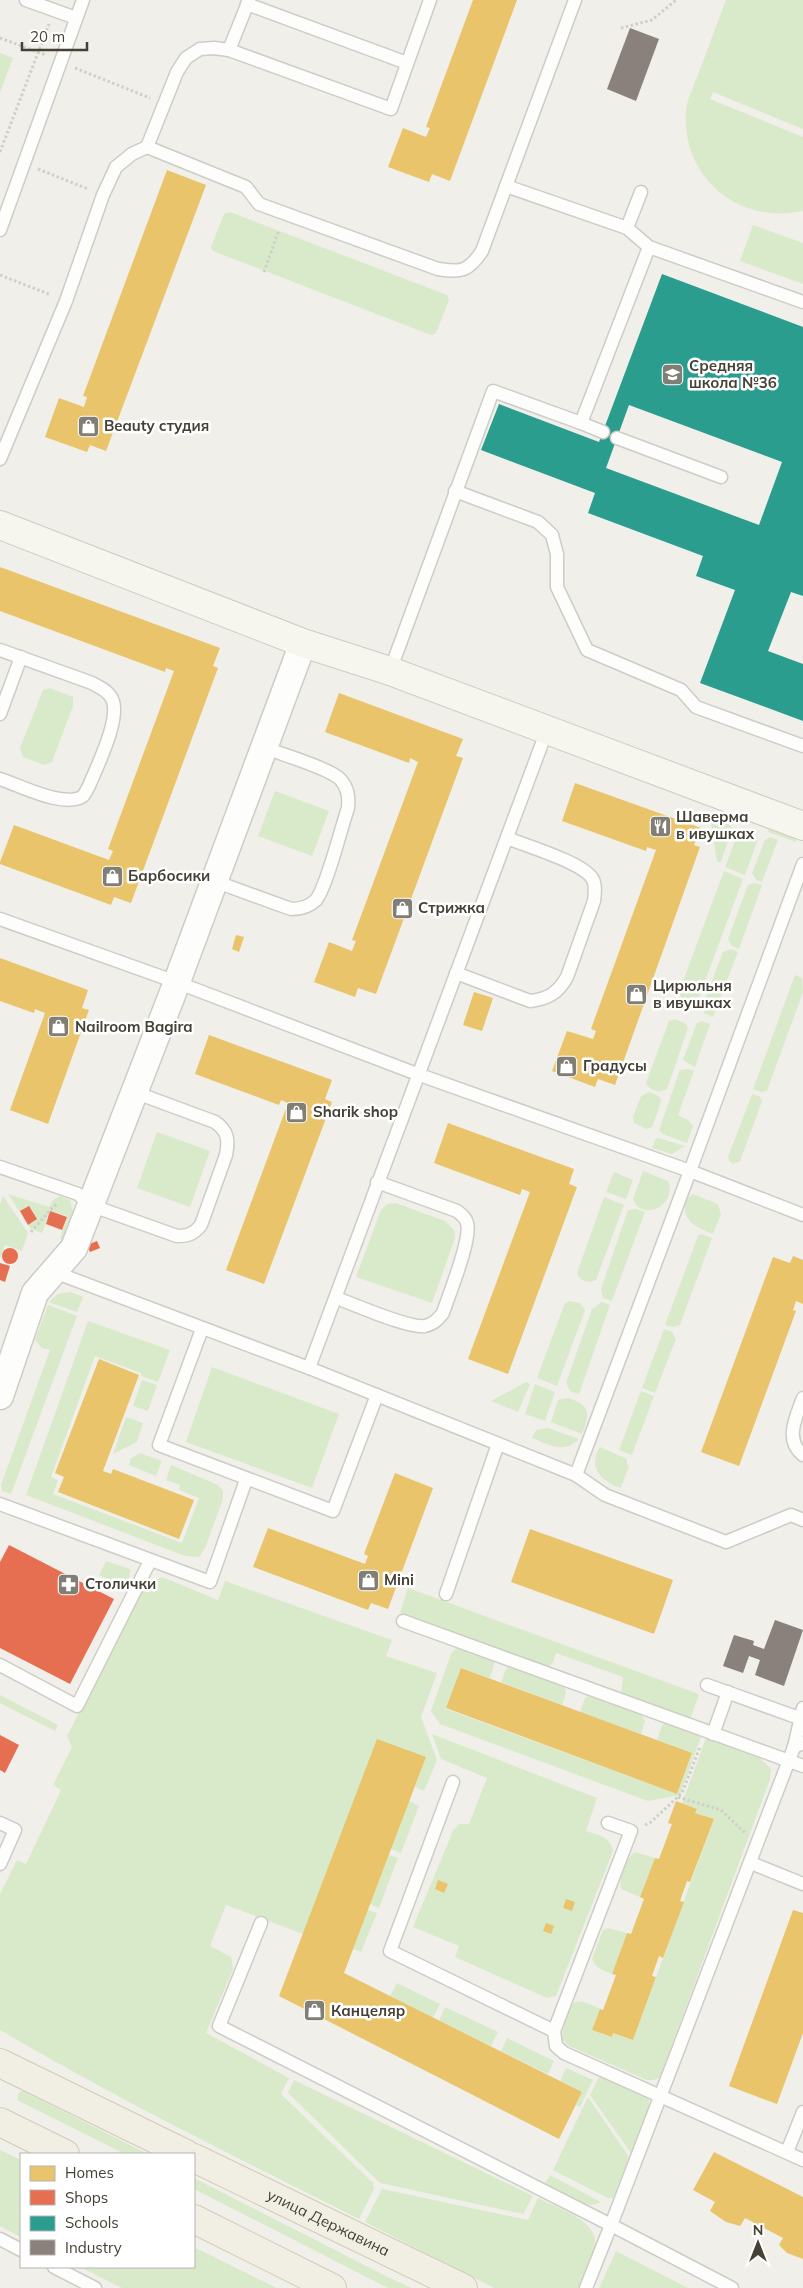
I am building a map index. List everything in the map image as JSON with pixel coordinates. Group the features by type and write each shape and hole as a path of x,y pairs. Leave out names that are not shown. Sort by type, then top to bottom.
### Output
{"main road":[{"path":"3,2073 184,2153"},
{"path":"0,2122 63,2153"},
{"name":"улица Державина","path":"195,2158 463,2288"},
{"path":"195,2220 332,2288"}],"street":[{"path":"0,525 302,643 390,671 803,826"},
{"path":"0,1396 35,1293 74,1248 176,982 302,643"}],"lane":[{"path":"26,0 76,18"},
{"path":"0,230 82,0"},
{"path":"1,453 66,301 103,194 116,166 132,154 147,147 177,72 186,58 200,50 214,48 229,50 391,109 430,0"},
{"path":"147,147 246,187 259,204 438,269 458,272 474,264 482,250 575,0"},
{"path":"229,50 248,2 407,64"},
{"path":"506,186 628,228 649,247 803,302"},
{"path":"628,228 641,192"},
{"path":"581,423 649,247"},
{"path":"390,671 493,391 603,432"},
{"path":"617,438 721,478"},
{"path":"455,491 538,522 552,535 557,554 557,587 587,650 681,690 696,707 803,746"},
{"path":"0,650 92,683 104,690 112,698 115,718 90,786 84,795 76,799 58,800 0,778"},
{"path":"0,714 21,657"},
{"path":"310,1368 417,1074 547,730"},
{"path":"214,881 291,909 300,909 310,905 320,893 348,808 349,796 346,787 338,777 327,771 264,747"},
{"path":"456,973 530,1001 541,1000 552,995 561,988 567,977 594,900 596,890 593,879 578,866 507,838"},
{"path":"576,1475 803,864"},
{"path":"0,919 176,982 417,1074 690,1171 803,1215"},
{"path":"0,1167 78,1194 90,1205 177,1236 186,1236 195,1232 201,1226 226,1155 227,1134 215,1122 134,1092"},
{"path":"336,1298 424,1326 437,1321 443,1313 466,1243 467,1223 464,1216 377,1182"},
{"path":"54,1272 310,1368 576,1475 605,1495 726,1542 791,1515 803,1520"},
{"path":"202,1328 159,1445 246,1480 333,1511 377,1395"},
{"path":"803,1398 793,1427 792,1436 795,1447 803,1455"},
{"path":"446,1594 498,1444"},
{"path":"0,1504 210,1582 246,1480"},
{"path":"0,1665 78,1706 150,1560"},
{"path":"403,1621 803,1766"},
{"path":"586,2288 751,1862 788,1761 798,1745 801,1713 707,1685"},
{"path":"710,1733 728,1692"},
{"path":"452,1782 390,1951 554,2031"},
{"path":"0,1823 15,1830 0,1864"},
{"path":"608,1823 631,1831 554,2031 556,2046 564,2053 803,2160"},
{"path":"751,1862 803,1884"},
{"path":"261,1923 219,2026 732,2288"},
{"path":"787,2152 803,2112"},
{"path":"0,2239 20,2249"},
{"path":"56,2268 95,2288"}],"path":[{"path":"621,28 652,20 676,0"},
{"path":"0,152 54,10"},
{"path":"0,38 164,103"},
{"path":"24,164 103,194"},
{"path":"264,272 280,229"},
{"path":"0,275 66,301"},
{"path":"31,1232 52,1208 64,1199"},
{"path":"631,1831 651,1822 682,1793 710,1733"},
{"path":"678,1797 721,1810 745,1834 751,1862"}],"green space":[{"path":"726,0 803,0 803,129 713,92 710,99 803,137 803,211 779,213 757,211 737,203 719,191 704,176 693,157 687,135 686,111 689,96"},
{"path":"0,53 13,58 0,93"},
{"path":"230,212 447,295 449,300 436,333 431,335 213,251 211,247 224,214"},
{"path":"753,225 803,243 803,284 740,261"},
{"path":"50,688 73,697 73,706 52,762 44,765 23,757 20,748 43,690"},
{"path":"275,791 329,811 312,856 258,836"},
{"path":"717,818 729,823 732,829 721,862 717,862 711,822"},
{"path":"771,823 795,837 796,842 768,832"},
{"path":"738,833 752,834 758,839 745,875 725,867"},
{"path":"770,837 778,840 762,882 756,880 752,873 765,840"},
{"path":"724,871 743,879 698,1000 691,1002 682,999 679,992"},
{"path":"755,883 762,885 739,949 732,946 728,939 748,885"},
{"path":"731,949 738,952 713,1017 704,1013 703,1005 723,952"},
{"path":"795,975 802,978 803,992 767,1091 761,1092 753,1089"},
{"path":"675,1019 686,1024 688,1028 667,1089 655,1091 646,1083 669,1021"},
{"path":"702,1021 710,1024 695,1067 683,1060 697,1023"},
{"path":"688,1069 694,1071 678,1115 688,1120 693,1126 687,1143 663,1134 659,1130 680,1070"},
{"path":"650,1092 660,1097 661,1102 652,1127 646,1129 634,1123 633,1117 641,1096"},
{"path":"752,1094 759,1096 762,1101 740,1161 733,1164 729,1161 728,1157"},
{"path":"157,1132 210,1151 190,1207 137,1188"},
{"path":"658,1138 685,1146 672,1154 652,1148 655,1140"},
{"path":"643,1171 668,1181 669,1195 662,1206 656,1209 643,1209 637,1206 633,1199"},
{"path":"614,1172 633,1180 626,1199 606,1192"},
{"path":"8,1194 49,1207 53,1200 60,1196 70,1200 74,1215 66,1241 60,1239 67,1216 50,1211 42,1233 31,1229"},
{"path":"693,1194 718,1204 721,1214 713,1234 694,1225 686,1214 686,1203"},
{"path":"3,1196 28,1233 22,1251 5,1245 0,1259 0,1204"},
{"path":"604,1197 624,1205 596,1280 587,1282 582,1280 577,1273"},
{"path":"396,1203 445,1221 454,1230 455,1238 432,1303 356,1277 381,1210 387,1204"},
{"path":"636,1209 645,1212 612,1301 603,1298 601,1289 628,1210"},
{"path":"702,1234 712,1238 680,1325 673,1327 665,1325 698,1236"},
{"path":"70,1292 83,1297 77,1312 49,1302 58,1294"},
{"path":"569,1301 580,1303 585,1310 557,1386 537,1378 565,1303"},
{"path":"602,1302 610,1305 579,1394 570,1391 566,1383 592,1309"},
{"path":"48,1305 77,1316 11,1494 2,1491 1,1485 50,1350 42,1348 35,1340"},
{"path":"88,1321 170,1350 158,1382 141,1376 141,1373 95,1356 51,1477 58,1480 53,1494 182,1543 199,1498 179,1490 180,1485 166,1480 171,1465 218,1485 223,1491 223,1499 205,1548 199,1557 185,1556 26,1495"},
{"path":"664,1329 672,1332 676,1339 655,1393 642,1388"},
{"path":"212,1367 339,1414 312,1488 186,1442"},
{"path":"142,1380 157,1385 148,1411 133,1406"},
{"path":"526,1382 530,1384 518,1412 491,1401"},
{"path":"535,1384 555,1392 545,1421 525,1414"},
{"path":"641,1391 654,1396 632,1455 619,1450"},
{"path":"568,1398 581,1404 587,1411 582,1434 551,1422 558,1400"},
{"path":"126,1417 143,1423 137,1442 113,1454"},
{"path":"548,1428 579,1439 574,1444 557,1447 532,1438 536,1430"},
{"path":"600,1447 627,1459 629,1466 621,1488 603,1478 596,1468 596,1455"},
{"path":"140,1453 162,1461 156,1476 129,1465 131,1458"},
{"path":"106,1561 130,1569 129,1581 125,1589 99,1575"},
{"path":"162,1577 218,1600 225,1581 392,1640 386,1656 437,1673 421,1717 437,1760 424,1791 415,1787 426,1757 303,1934 226,1905 210,1946 231,1957 233,1969 206,2033 289,2078 281,2094 373,2183 374,2189 359,2219 133,2104 0,2030 0,1894 17,1860 26,1864 61,1790 53,1785 72,1747 67,1736 146,1584"},
{"path":"408,1588 699,1694 690,1720 621,1694 623,1677 556,1653 553,1662 548,1668 400,1613"},
{"path":"457,1647 466,1647 495,1661 490,1678 461,1668 446,1709 677,1794 692,1754 657,1740 662,1725 670,1722 702,1734 680,1795 648,1801 440,1724 431,1711 451,1654"},
{"path":"511,1666 561,1683 566,1690 562,1705 501,1682 506,1669"},
{"path":"0,1695 58,1725 55,1731 0,1703"},
{"path":"590,1695 640,1712 645,1721 641,1734 580,1712 585,1698"},
{"path":"432,1734 597,1798 586,1831 600,1835 607,1840 612,1846 613,1851 556,1996 547,1998 455,1957 459,1946 413,1927 453,1831 459,1824 469,1824 487,1778 441,1759"},
{"path":"706,1738 760,1758 771,1769 770,1779 660,2077 654,2080 647,2080 569,2046 562,2039 563,2030 570,2008 576,2002 582,2002 600,2009 592,2030 612,2037 613,2033 633,2040 714,1819 695,1813 696,1809 682,1803"},
{"path":"409,1801 419,1806 401,1853 391,1849"},
{"path":"635,1852 655,1858 640,1897 621,1889 620,1884 626,1863"},
{"path":"389,1855 398,1858 379,1908 370,1904"},
{"path":"368,1910 377,1913 361,1952 353,1949"},
{"path":"608,1928 627,1933 612,1974 598,1967 592,1959 603,1930"},
{"path":"397,1983 440,2004 433,2018 390,1996"},
{"path":"445,2007 498,2032 491,2046 439,2021"},
{"path":"507,2038 554,2061 548,2074 501,2051"},
{"path":"566,2068 593,2080 580,2107 576,2105 582,2092 560,2081"},
{"path":"599,2077 644,2094 649,2100 649,2110 631,2153 590,2095"},
{"path":"294,2080 533,2196 523,2214 380,2183 288,2093"},
{"path":"23,2091 146,2153 123,2153 17,2100 19,2092"},
{"path":"588,2097 629,2157 613,2198 608,2198 553,2170"},
{"path":"0,2150 20,2160 20,2236 0,2226"},
{"path":"550,2175 601,2202 588,2205 565,2196 545,2184"},
{"path":"195,2179 411,2288 388,2288 195,2190"},
{"path":"382,2189 528,2220 538,2198 565,2210 590,2228 594,2236 593,2255 580,2288 494,2288 365,2222"},
{"path":"195,2247 277,2288 122,2288 82,2268 195,2268"},
{"path":"616,2251 688,2288 599,2288"}],"building: Homes":[{"path":"473,0 517,0 450,181 432,174 429,182 388,167 403,128 426,137 430,128 426,127"},
{"path":"167,170 206,185 106,451 90,445 87,452 45,437 59,398 84,407 87,397 83,396"},
{"path":"0,567 220,648 213,666 218,668 131,903 114,897 111,905 0,864 0,862 14,825 109,860 113,851 108,849 174,671 166,668 165,672 0,611"},
{"path":"339,693 463,739 456,756 463,758 376,994 358,988 355,997 314,982 329,942 352,951 356,941 352,940 418,762 410,758 409,763 325,732"},
{"path":"575,783 701,828 694,845 700,847 615,1085 598,1079 595,1087 552,1071 567,1031 593,1039 596,1031 591,1029 656,850 647,847 646,851 562,821"},
{"path":"236,935 244,937 239,952 232,949"},
{"path":"0,958 88,990 82,1008 89,1010 48,1124 10,1110 45,1013 35,1009 34,1013 0,1001"},
{"path":"474,992 493,998 482,1031 463,1025"},
{"path":"209,1035 332,1080 325,1099 332,1102 264,1284 226,1270 288,1103 281,1100 279,1105 195,1074"},
{"path":"448,1123 574,1169 569,1184 577,1187 508,1374 468,1359 530,1192 522,1189 520,1195 434,1163"},
{"path":"793,1256 803,1260 803,1304 796,1301 793,1310 796,1311 739,1466 701,1452 773,1257 790,1263"},
{"path":"99,1359 139,1375 103,1471 111,1474 113,1469 194,1500 179,1539 58,1492 64,1477 55,1473"},
{"path":"395,1473 433,1488 388,1609 371,1603 368,1610 253,1567 268,1528 365,1564 368,1556 364,1554"},
{"path":"530,1529 673,1580 654,1634 511,1582"},
{"path":"461,1668 692,1753 677,1794 446,1708"},
{"path":"377,1739 426,1757 344,1973 582,2092 559,2139 279,1996"},
{"path":"676,1801 697,1809 695,1813 714,1819 690,1882 687,1881 680,1901 684,1902 663,1958 659,1956 652,1976 656,1977 633,2040 613,2033 612,2037 592,2030 600,2009 603,2010 616,1975 612,1974 627,1933 631,1934 644,1899 640,1897 655,1858 659,1859 672,1824 668,1823"},
{"path":"438,1880 448,1884 444,1893 435,1889"},
{"path":"566,1899 575,1902 572,1911 563,1908"},
{"path":"793,1910 803,1913 803,2033 777,2104 729,2086"},
{"path":"546,1923 554,1926 551,1934 543,1931"},
{"path":"714,2152 803,2197 803,2259 787,2253 779,2245 783,2238 745,2218 740,2226 726,2222 710,2211 715,2202 693,2190"}],"building: Shops":[{"path":"29,1206 37,1219 28,1225 20,1211"},
{"path":"50,1211 67,1217 62,1230 46,1224"},
{"path":"97,1241 100,1248 90,1252 87,1245"},
{"path":"10,1248 18,1256 10,1264 2,1256"},
{"path":"0,1263 10,1266 5,1282 0,1280"},
{"path":"9,1545 114,1599 70,1684 0,1648 0,1562"},
{"path":"0,1735 19,1745 5,1773 0,1770"}],"building: Schools":[{"path":"662,274 803,327 803,596 791,592 768,651 803,664 803,721 700,683 735,590 696,576 703,556 588,513 595,493 481,450 499,404 599,442","holes":["629,405 782,462 759,525 606,468"]}],"building: Industry":[{"path":"630,28 659,39 636,101 607,89"},
{"path":"775,1620 803,1630 784,1686 755,1675 760,1660 749,1656 743,1673 723,1666 734,1635 754,1641 753,1645 764,1649"}],"place":[{"name":"Средняя школа №36","path":"673,375"},
{"name":"Beauty студия","path":"88,426"},
{"name":"Шаверма в ивушках","path":"660,826"},
{"name":"Барбосики","path":"112,876"},
{"name":"Стрижка","path":"402,908"},
{"name":"Цирюльня в ивушках","path":"637,995"},
{"name":"Nailroom Bagira","path":"59,1027"},
{"name":"Градусы","path":"567,1066"},
{"name":"Sharik shop","path":"297,1112"},
{"name":"Mini","path":"368,1580"},
{"name":"Столички","path":"69,1584"},
{"name":"Канцеляр","path":"315,2011"}]}
